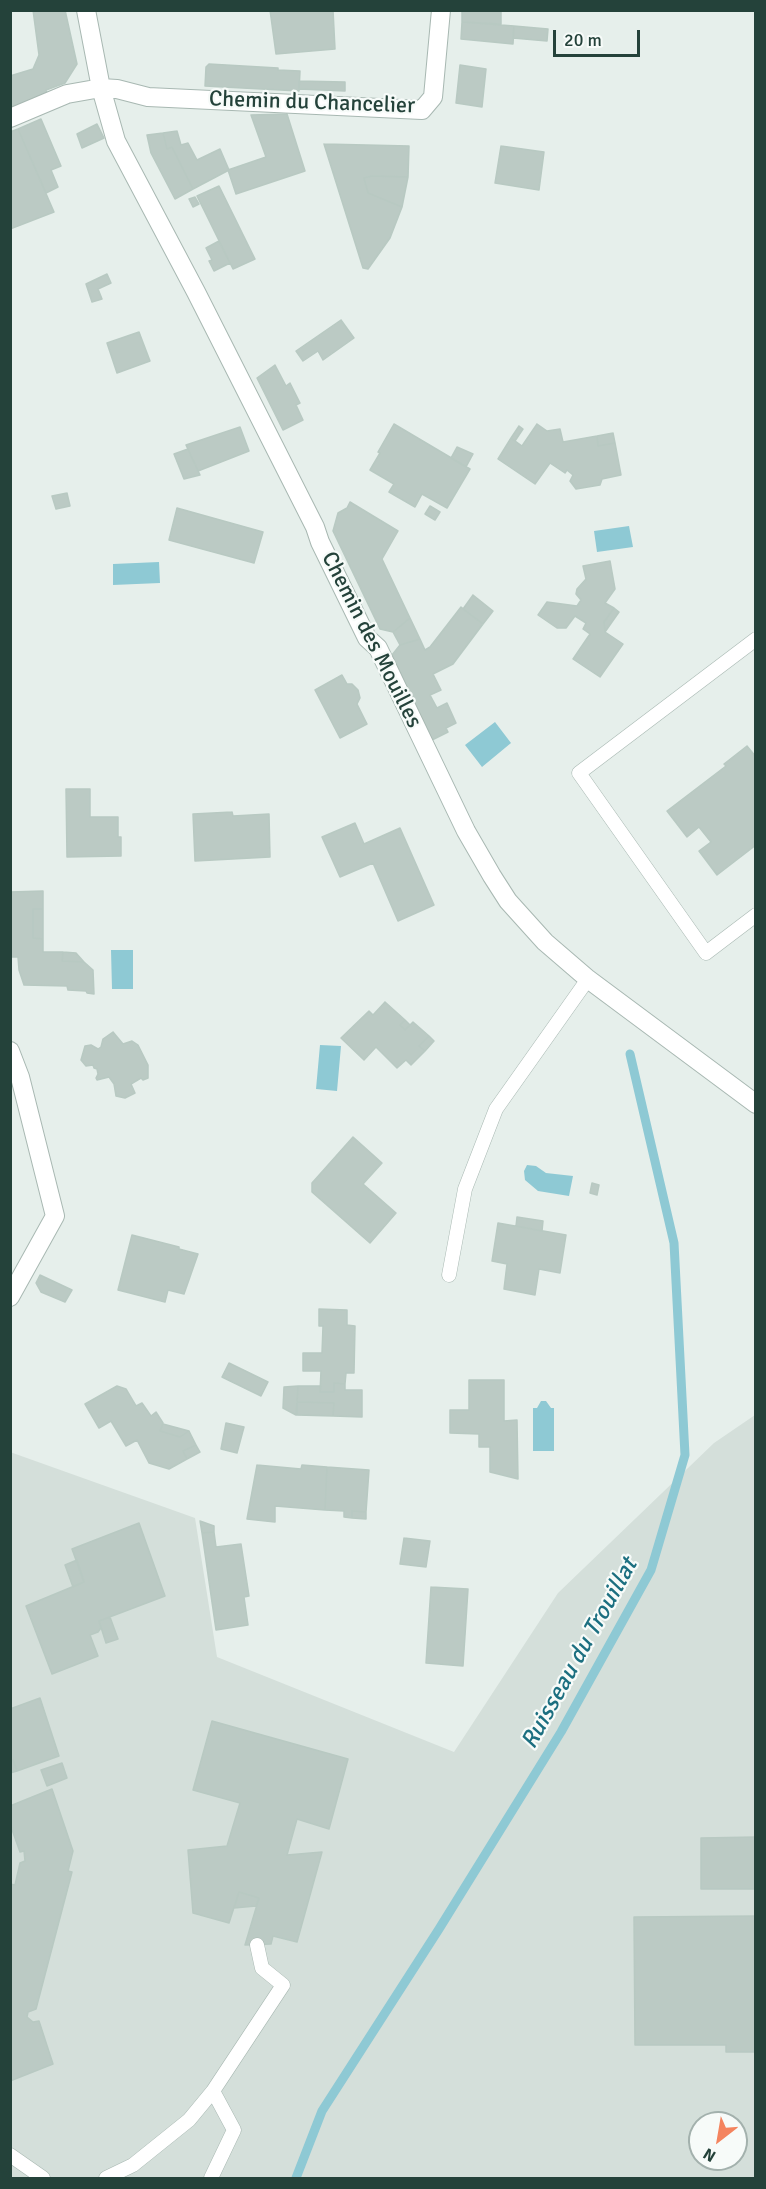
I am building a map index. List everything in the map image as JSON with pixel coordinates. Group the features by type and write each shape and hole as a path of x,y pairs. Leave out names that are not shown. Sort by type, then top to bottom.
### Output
{"street":[{"name":"Chemin des Mouilles","path":"86,10 101,88 117,141 315,527 320,542 368,638 378,648 466,831 508,901 544,942 588,979 756,1104"},
{"name":"Chemin du Chancelier","path":"101,88 117,89 148,97 423,110 433,97 441,10"},
{"path":"10,118 67,94 101,88"},
{"path":"10,1051 20,1077 55,1216 10,1297"}],"lane":[{"path":"756,639 579,773 706,953 756,915"},
{"path":"449,1275 465,1189 496,1109 588,979"},
{"path":"106,2178 133,2164 189,2120 213,2091 283,1985 262,1968 256,1945"},
{"path":"211,2178 234,2130 213,2091"},
{"path":"10,2155 43,2178"}],"shaded area":[{"path":"755,1415 755,2178 11,2178 10,1452 195,1518 217,1657 454,1752 558,1593 714,1443"}],"water":[{"path":"629,526 633,547 597,552 594,531"},
{"path":"159,562 160,583 113,585 113,564"},
{"path":"495,722 511,743 482,767 465,745"},
{"path":"111,950 133,950 133,989 112,989"},
{"path":"320,1045 341,1046 337,1091 316,1089"},
{"path":"527,1165 536,1166 546,1173 573,1176 569,1196 538,1191 525,1180 524,1171"},
{"path":"541,1401 546,1401 551,1408 554,1408 554,1451 533,1451 533,1408 537,1408"}],"building":[{"path":"33,10 65,10 77,64 65,83 46,90 48,95 10,107 10,76 33,69 39,55"},
{"path":"270,10 333,10 335,49 276,54"},
{"path":"462,10 501,10 501,24 462,22"},
{"path":"462,22 514,26 513,44 461,39"},
{"path":"514,26 548,29 547,41 513,38"},
{"path":"209,64 300,71 299,91 205,86 206,67"},
{"path":"460,65 486,69 482,107 456,103"},
{"path":"299,81 345,82 345,91 299,89"},
{"path":"287,114 305,171 236,194 228,170 266,157 251,115"},
{"path":"41,119 61,166 51,170 58,187 46,193 18,129"},
{"path":"97,124 104,138 82,148 77,134"},
{"path":"18,129 54,212 10,229 10,132"},
{"path":"177,131 181,145 188,143 197,160 220,149 229,170 193,189 172,147 167,149 163,133"},
{"path":"163,133 167,149 172,147 193,189 175,199 151,153 147,135"},
{"path":"324,144 409,146 408,177 372,176 364,178 368,193 402,207 390,238 368,269 363,268"},
{"path":"501,146 544,152 539,190 495,183"},
{"path":"372,176 408,177 402,207 368,193 364,178"},
{"path":"219,186 255,259 233,269 197,196"},
{"path":"195,197 199,204 193,207 189,199"},
{"path":"219,241 230,263 214,271 206,248"},
{"path":"107,274 111,283 98,289 102,299 92,302 86,284"},
{"path":"341,320 354,338 323,360 318,351 303,361 296,351"},
{"path":"139,332 150,361 117,373 107,343"},
{"path":"275,365 286,386 290,383 300,403 296,405 303,420 283,430 257,378"},
{"path":"394,424 470,469 447,508 422,494 415,507 389,492 394,484 370,470"},
{"path":"537,424 547,431 560,429 563,442 597,436 598,446 615,443 621,475 602,479 600,485 576,489 570,481 573,475 567,470 565,473 550,463 535,484 498,459 511,438 522,446"},
{"path":"519,426 523,429 515,441 511,438"},
{"path":"240,427 249,451 198,471 186,445"},
{"path":"613,433 615,443 598,446 597,436"},
{"path":"457,447 473,454 466,467 451,458"},
{"path":"188,449 200,475 184,479 174,454"},
{"path":"67,493 70,506 56,509 52,496"},
{"path":"350,502 398,531 382,559 410,618 393,632 380,629 333,531 338,513 347,508"},
{"path":"430,506 440,512 435,520 425,514"},
{"path":"177,508 263,532 254,563 169,540"},
{"path":"610,561 615,589 605,603 614,608 604,622 605,632 623,644 600,677 573,659 590,634 583,629 586,623 575,616 566,628 557,628 538,615 547,602 577,606 581,600 576,594 577,589 586,579 583,566"},
{"path":"473,595 493,611 483,624 463,609"},
{"path":"461,607 483,624 453,664 433,674 441,690 430,695 437,708 447,703 456,723 446,728 448,732 432,740 392,655 400,645 420,639 425,650 430,647"},
{"path":"614,608 619,612 605,632 604,622"},
{"path":"410,618 420,639 400,645 393,632"},
{"path":"342,675 347,684 352,684 358,690 360,698 357,704 367,724 340,738 315,690"},
{"path":"747,746 756,757 756,845 717,875 699,851 711,842 699,827 687,837 667,811 726,766 724,764"},
{"path":"66,789 90,789 90,817 118,817 121,856 67,857"},
{"path":"232,812 233,816 269,814 270,857 195,861 193,814"},
{"path":"355,823 364,844 400,828 434,905 398,921 373,863 340,877 322,837"},
{"path":"43,891 43,909 33,909 33,938 43,939 43,952 63,952 62,961 84,962 93,970 94,994 68,990 67,986 24,985 18,957 11,957 10,892"},
{"path":"33,909 43,909 43,939 33,938"},
{"path":"63,952 76,953 84,962 62,961"},
{"path":"385,1002 405,1020 400,1025 405,1030 413,1022 429,1036 419,1046 425,1051 411,1065 406,1060 397,1068 376,1047 364,1060 341,1038 369,1011 373,1015"},
{"path":"405,1020 410,1025 405,1030 400,1025"},
{"path":"113,1032 123,1044 132,1041 138,1045 148,1065 148,1078 143,1080 141,1078 131,1084 135,1093 125,1098 116,1096 114,1084 109,1077 97,1080 97,1069 93,1065 86,1066 81,1060 85,1046 91,1045 98,1049 103,1039"},
{"path":"429,1036 434,1041 425,1051 419,1046"},
{"path":"353,1137 382,1163 363,1184 396,1213 370,1243 312,1192 312,1183"},
{"path":"592,1183 599,1185 597,1195 590,1193"},
{"path":"517,1217 543,1221 542,1231 516,1226"},
{"path":"498,1223 566,1235 560,1273 539,1269 535,1295 504,1289 507,1264 492,1261"},
{"path":"132,1235 198,1254 184,1294 168,1290 165,1302 118,1290"},
{"path":"40,1275 72,1290 65,1302 41,1292 36,1283"},
{"path":"319,1309 347,1310 347,1325 355,1326 354,1373 346,1373 345,1384 334,1383 334,1392 320,1392 321,1371 303,1371 303,1353 322,1353 323,1326 319,1326"},
{"path":"229,1363 268,1382 261,1396 222,1377"},
{"path":"469,1380 504,1380 504,1421 517,1420 518,1479 490,1472 490,1447 479,1447 479,1434 450,1433 450,1410 469,1410"},
{"path":"334,1383 345,1384 345,1390 362,1390 362,1417 333,1416 334,1403 297,1402 298,1386 321,1386 320,1392 334,1392"},
{"path":"117,1386 126,1389 136,1406 142,1403 151,1416 156,1412 163,1423 160,1431 180,1437 189,1431 196,1445 183,1451 187,1459 169,1469 149,1463 137,1440 126,1446 111,1421 99,1428 85,1404"},
{"path":"298,1386 296,1415 283,1408 284,1387"},
{"path":"297,1402 334,1403 333,1416 297,1415"},
{"path":"226,1423 244,1427 237,1453 221,1449"},
{"path":"163,1424 189,1431 180,1437 160,1431"},
{"path":"196,1445 200,1452 187,1459 183,1451"},
{"path":"257,1465 301,1469 302,1465 327,1467 325,1510 275,1506 275,1522 247,1519"},
{"path":"327,1467 369,1470 366,1512 352,1511 352,1518 344,1517 344,1511 325,1510"},
{"path":"352,1511 366,1512 366,1519 352,1518"},
{"path":"200,1521 214,1526 214,1532 202,1533"},
{"path":"139,1523 165,1596 99,1621 101,1628 90,1635 98,1656 52,1674 26,1606 84,1582 72,1549"},
{"path":"214,1532 216,1547 241,1544 249,1596 244,1597 248,1625 216,1630 202,1533"},
{"path":"404,1538 430,1541 426,1567 400,1564"},
{"path":"77,1560 84,1582 73,1587 65,1565"},
{"path":"431,1587 468,1589 463,1666 426,1663"},
{"path":"110,1617 118,1639 106,1643 99,1621"},
{"path":"40,1698 59,1756 17,1771 13,1760 10,1761 10,1709"},
{"path":"212,1721 348,1759 329,1829 297,1819 287,1855 322,1852 297,1942 273,1936 271,1944 245,1945 259,1898 239,1892 229,1923 193,1913 188,1850 227,1846 240,1803 193,1790"},
{"path":"13,1760 17,1771 10,1773 10,1761"},
{"path":"62,1763 67,1778 47,1786 41,1770"},
{"path":"52,1789 73,1851 68,1871 72,1872 36,2009 28,2012 27,2017 33,2022 39,2021 53,2064 10,2081 10,1884 15,1885 20,1863 25,1861 24,1851 20,1852 10,1824 10,1806"},
{"path":"756,1837 756,1889 701,1889 701,1838"},
{"path":"239,1892 259,1898 256,1906 234,1908"},
{"path":"756,1916 756,2052 726,2052 726,2045 635,2045 634,1917"}],"waterway":[{"name":"Ruisseau du Trouillat","path":"296,2178 322,2111 439,1929 561,1732 651,1570 685,1455 674,1243 630,1054"}]}
